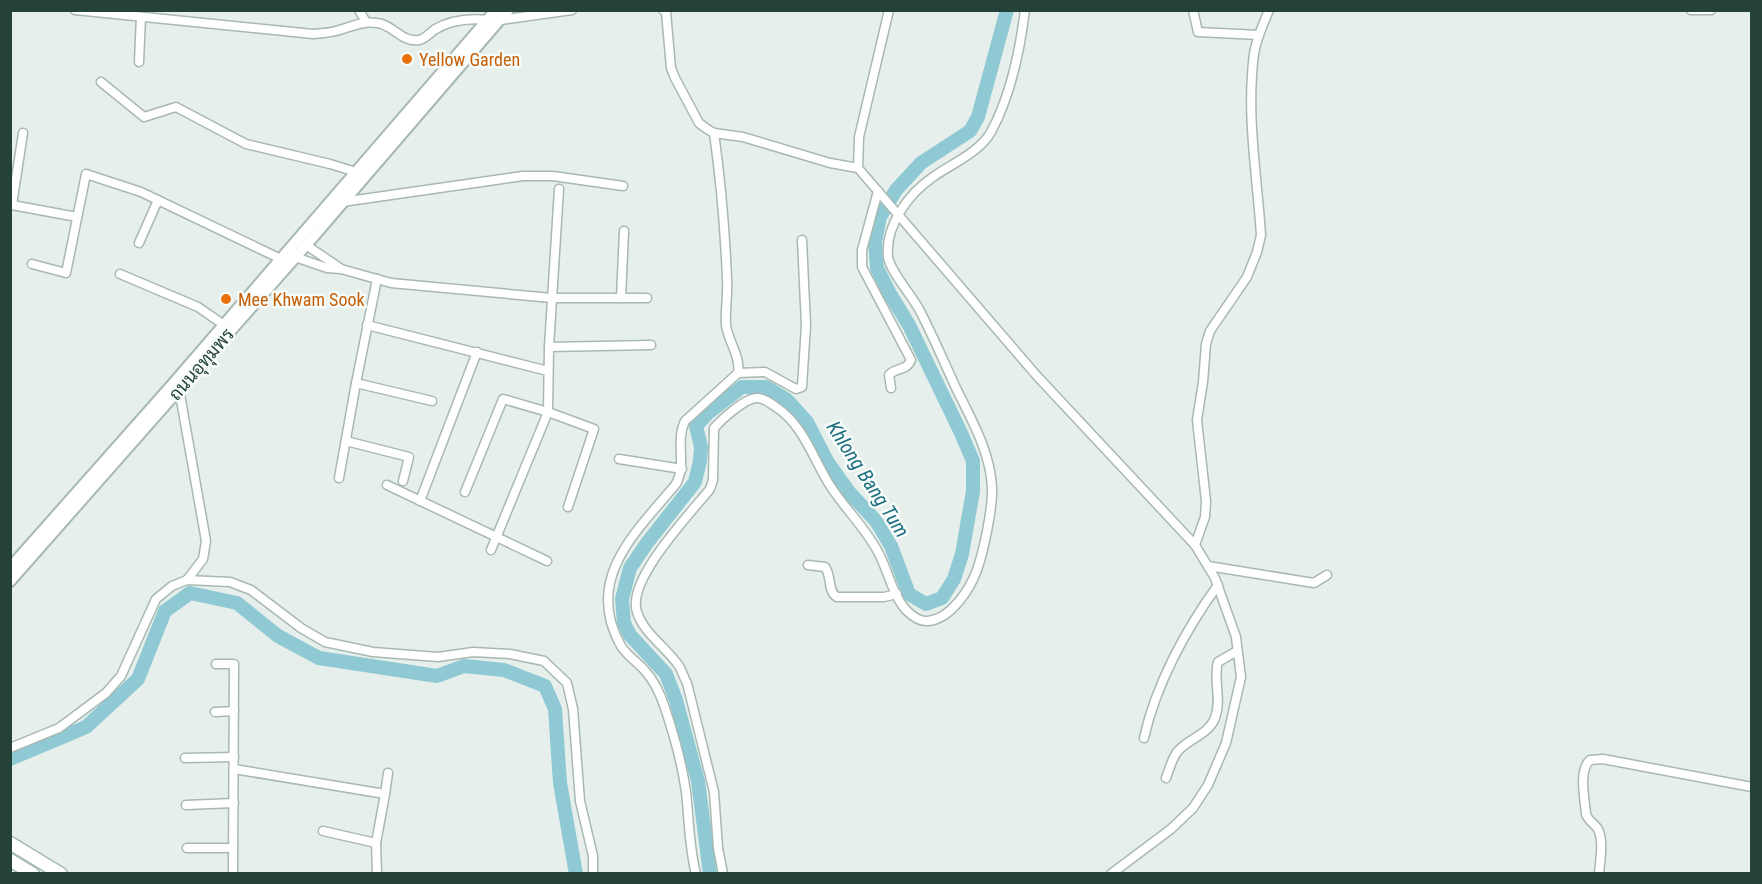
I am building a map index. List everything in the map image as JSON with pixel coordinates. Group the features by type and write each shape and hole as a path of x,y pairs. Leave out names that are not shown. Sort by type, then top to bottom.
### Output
{"main road":[{"path":"10,843 61,873"},
{"path":"10,860 33,873"}],"street":[{"path":"75,10 313,34 339,30 366,22 385,25 414,40 424,39 436,28 455,21 488,20 498,15 572,10"},
{"path":"359,10 366,22"},
{"name":"ถนนอุทุมพร","path":"10,581 306,245 498,15 508,10"},
{"path":"858,168 859,137 889,10"},
{"path":"723,873 718,848 714,792 687,683 679,666 646,628 636,612 641,581 649,567 710,489 713,474 714,428 745,403 758,398 766,400 791,419 805,438 830,486 870,538 907,611 923,621 942,616 962,597 973,582 983,552 992,489 988,460 919,309 888,261 889,239 896,210 920,188 973,151 990,134 1011,82 1025,10"},
{"path":"1193,10 1198,32 1259,35"},
{"path":"1195,545 1204,524 1206,501 1197,420 1206,344 1210,331 1247,277 1261,235 1250,116 1254,53 1269,10"},
{"path":"1691,10 1711,10"},
{"path":"665,11 671,68 699,123 714,133 743,137 830,164 858,168 1037,376 1195,545 1218,585 1236,637 1241,677 1226,743 1209,785 1193,808 1171,829 1111,873"},
{"path":"139,62 141,17"},
{"name":"ถนนอุทุมพร","path":"10,568 488,20"},
{"path":"101,82 144,117 176,106 246,144 356,172"},
{"path":"23,133 12,205 77,217"},
{"path":"696,873 677,747 661,696 647,672 622,648 612,627 606,604 608,587 615,567 632,538 676,484 682,469 680,440 681,428 685,421 738,373 739,366 726,326 727,282 723,199 714,133"},
{"path":"32,264 66,273 86,174 141,192 281,259"},
{"path":"341,202 523,176 554,176 623,186"},
{"path":"491,550 548,412 549,347 559,189"},
{"path":"880,193 862,250 862,267 911,360 906,367 889,375 891,388"},
{"path":"139,243 158,200"},
{"path":"621,298 624,231"},
{"path":"738,373 765,372 796,389 802,387 806,325 802,240"},
{"path":"306,245 340,269"},
{"path":"295,257 327,268 340,269 392,283 552,298 647,298"},
{"path":"120,274 198,307 224,325"},
{"path":"339,478 377,279"},
{"path":"367,326 548,370"},
{"path":"549,347 651,345"},
{"path":"420,501 477,352"},
{"path":"356,383 432,401"},
{"path":"179,388 206,541 203,559 187,580"},
{"path":"465,492 503,399 594,429 568,507"},
{"path":"346,441 409,457 403,481"},
{"path":"619,459 682,469"},
{"path":"387,485 547,561"},
{"path":"808,565 825,567 828,570 832,593 837,597 884,597 897,594"},
{"path":"1208,566 1314,583 1327,575"},
{"path":"10,748 59,728 106,693 121,676 156,599 172,586 187,580 230,582 251,590 301,628 325,642 374,652 438,657 473,652 510,654 544,661 567,683 573,709 580,801 593,856 593,873"},
{"path":"1144,738 1150,713 1182,640 1218,585"},
{"path":"1166,778 1176,754 1207,729 1215,718 1218,662 1238,651"},
{"path":"216,664 234,664 233,873"},
{"path":"215,712 234,711"},
{"path":"185,758 234,757"},
{"path":"1599,873 1600,839 1597,829 1588,820 1586,814 1584,773 1585,764 1590,760 1603,759 1752,787"},
{"path":"234,769 385,794"},
{"path":"377,873 376,843 388,772"},
{"path":"186,805 234,803"},
{"path":"323,831 376,843"},
{"path":"187,849 233,848"}],"waterway":[{"name":"Khlong Bang Tum","path":"710,874 698,781 676,700 666,674 630,635 624,623 622,599 630,568 695,482 701,447 696,426 708,413 742,387 766,387 787,400 807,422 827,461 849,492 876,521 891,546 909,594 926,604 942,598 954,579 962,554 973,491 973,461 909,325 877,268 875,242 880,217 896,190 921,163 970,131 978,117 1007,10"},
{"name":"Khlong Bang Tum","path":"10,759 86,727 138,679 165,611 190,593 237,603 278,636 319,658 437,676 464,666 504,670 545,686 555,709 560,783 576,874"}],"place":[{"name":"Yellow Garden","path":"407,59"},
{"name":"Mee Khwam Sook","path":"226,299"}]}
